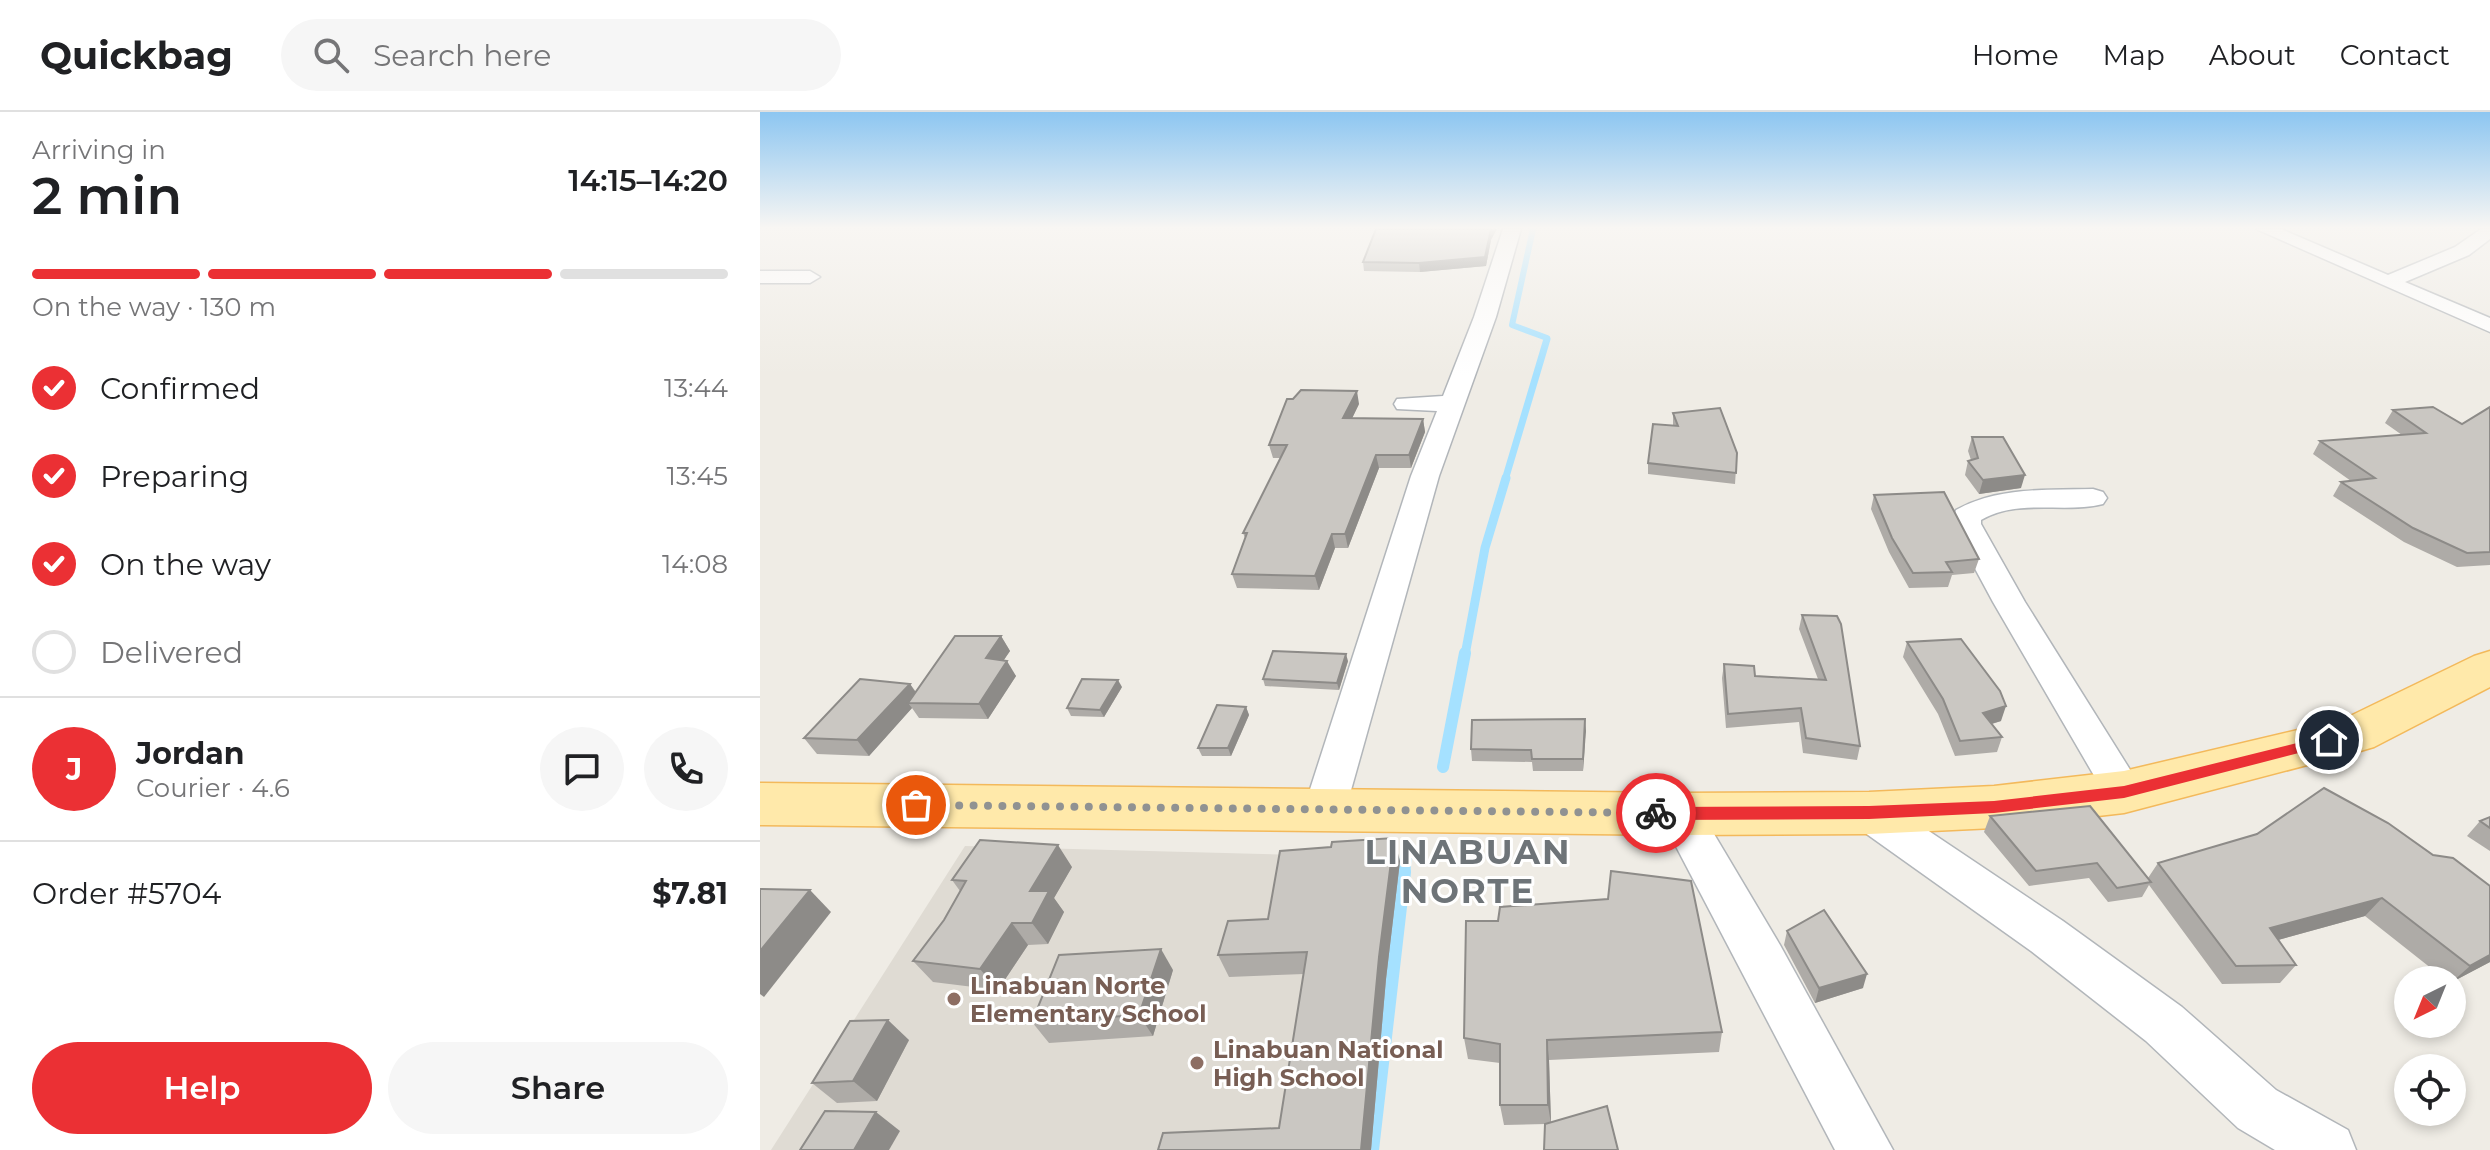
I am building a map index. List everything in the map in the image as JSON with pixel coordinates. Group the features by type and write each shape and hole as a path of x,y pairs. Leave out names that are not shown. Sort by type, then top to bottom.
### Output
{"main road":[{"path":"760,804 1680,814 1869,813 1994,807 2124,792 2357,734 2490,667"}],"street":[{"path":"1325,808 1425,476 1497,277"},
{"path":"2377,277 2490,326"},
{"path":"2388,282 2399,277"},
{"path":"1406,404 1453,403"},
{"path":"2093,498 2015,501 1974,510 1966,516 1966,524 2009,602 2124,792"},
{"path":"1869,813 2047,936 2164,1024 2257,1109 2328,1150"},
{"path":"1680,814 1865,1150"}],"shaded area":[{"name":"Linabuan National High School","path":"965,846 1335,856 1316,976 1390,972 1376,1150 771,1150"}],"building":[{"path":"1301,390 1357,391 1343,418 1423,419 1409,455 1376,455 1345,534 1332,534 1315,576 1232,574 1247,533 1243,533 1287,445 1269,445 1287,399 1293,399"},
{"path":"2433,407 2462,424 2490,407 2490,552 2467,553 2413,528 2341,482 2375,478 2320,441 2426,433 2393,410"},
{"path":"1720,408 1737,453 1736,473 1648,463 1653,424 1678,426 1673,413"},
{"path":"1972,437 2003,437 2025,475 1983,480 1968,461 1978,458"},
{"path":"1944,492 1979,559 1946,562 1952,572 1913,573 1892,538 1874,495"},
{"path":"1802,615 1837,616 1841,624 1860,746 1806,738 1801,708 1728,714 1724,664 1754,666 1755,676 1826,680"},
{"path":"955,636 1001,636 986,658 1007,661 979,704 908,703"},
{"path":"1961,639 2000,691 2006,706 1983,713 2002,737 1960,741 1943,699 1907,642"},
{"path":"1273,651 1346,654 1337,683 1263,679"},
{"path":"860,679 910,684 857,740 804,738"},
{"path":"1082,679 1118,680 1100,710 1067,708"},
{"path":"1217,705 1246,707 1228,748 1198,748"},
{"path":"1585,719 1583,759 1532,759 1531,750 1471,749 1472,720"},
{"path":"2324,788 2388,823 2433,855 2453,858 2490,886 2490,955 2470,966 2382,898 2270,928 2296,965 2236,966 2158,863 2257,834"},
{"path":"2090,806 2151,882 2117,888 2097,863 2036,871 1990,816"},
{"path":"2490,817 2490,828 2480,821"},
{"path":"1394,838 1379,957 1361,1150 1158,1150 1163,1133 1279,1128 1307,952 1218,955 1228,921 1268,919 1280,851 1331,847 1332,842"},
{"path":"980,840 1058,845 1030,891 1049,891 1032,923 1012,923 980,969 913,961 944,920 966,881 952,880"},
{"path":"1611,871 1691,881 1722,1032 1547,1040 1548,1105 1500,1105 1500,1044 1464,1038 1466,921 1498,921 1500,907 1608,899"},
{"path":"760,889 810,890 760,951"},
{"path":"1824,910 1867,974 1819,988 1787,931"},
{"path":"1161,949 1139,1015 1032,1022 1059,955"},
{"path":"888,1020 853,1081 812,1083 850,1021"},
{"path":"1607,1106 1618,1150 1544,1150 1545,1124"},
{"path":"825,1111 876,1112 854,1150 800,1150"}],"waterway":[{"path":"1522,277 1512,325 1547,338 1546,341"},
{"path":"1505,480 1547,339"},
{"path":"1465,655 1485,548 1506,478"},
{"path":"1443,767 1465,653"},
{"path":"1404,874 1406,856"},
{"path":"1372,1150 1404,872"}],"way so far":[{"path":"916,805 1656,813"}],"place":[{"name":"Linabuan Norte Elementary School","path":"954,999"},
{"name":"Linabuan National High School","path":"1197,1063"}],"district":[{"name":"LINABUAN NORTE","path":"1468,872"}],"route":[{"path":"1656,813 1869,813 1994,807 2124,792 2329,740"}]}
